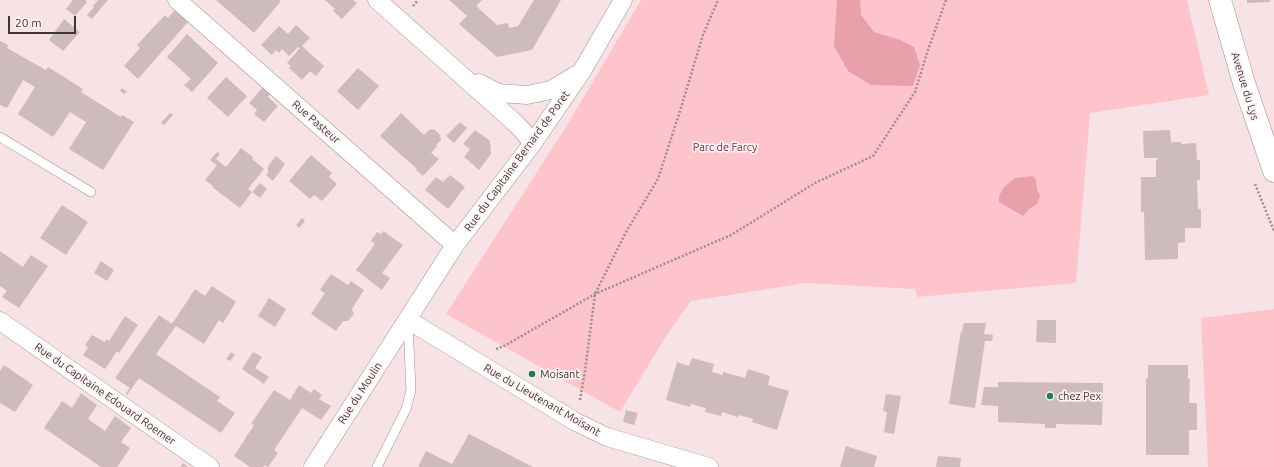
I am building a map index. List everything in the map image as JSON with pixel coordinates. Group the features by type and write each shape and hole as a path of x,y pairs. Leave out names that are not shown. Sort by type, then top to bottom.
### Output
{"main road":[{"name":"Avenue du Lys","path":"1220,0 1244,83 1274,171"}],"street":[{"name":"Rue Pasteur","path":"177,0 455,245"},
{"path":"377,0 522,130 533,143"},
{"name":"Rue du Capitaine Bernard de Poret","path":"408,320 455,245 533,143 582,71 623,0"},
{"path":"461,75 498,93 526,95 551,90 582,71"},
{"name":"Rue du Lieutenant Moisant","path":"408,320 576,422 607,437 709,467"},
{"name":"Rue du Moulin","path":"313,467 408,320"},
{"name":"Rue du Capitaine Edouard Roemer","path":"0,321 210,467"}],"lane":[{"path":"0,137 92,192"},
{"path":"377,467 406,409 412,390 408,320"}],"path":[{"path":"576,422 585,371 595,294 626,232 658,179 703,35 718,0"},
{"path":"467,357 504,346 595,294 731,235 815,183 872,156 916,92 928,50 946,0"}],"green space":[{"name":"Parc de Farcy","path":"641,0 1187,0 1209,95 1090,113 1076,283 917,297 915,289 806,283 691,301 666,336 620,412 446,314 569,122"},
{"path":"1274,309 1274,467 1208,467 1201,318"}],"shaded area":[{"path":"837,0 860,0 861,15 874,32 900,40 914,47 920,65 913,86 871,85 848,71 834,46"},
{"path":"1033,176 1036,179 1037,190 1040,195 1037,204 1029,209 1023,216 999,202 999,196 1004,187 1015,178"}],"building":[{"path":"73,0 85,0 87,2 75,16 66,9"},
{"path":"98,0 108,0 92,19 87,15"},
{"path":"216,0 279,0 281,1 254,33"},
{"path":"325,0 353,0 357,3 342,19 333,11 335,9"},
{"path":"449,0 482,0 476,6 497,25 508,23 509,28 518,26 534,0 561,0 532,50 497,57 459,24 467,16"},
{"path":"1247,0 1270,0 1270,2 1247,3"},
{"path":"175,10 188,22 138,79 124,66 140,48 137,45 165,15 168,18"},
{"path":"64,19 80,32 63,51 49,40"},
{"path":"296,25 310,38 302,46 324,66 316,76 310,71 302,80 289,68 291,66 287,63 300,48 298,47 289,56 282,49 279,53 276,50 272,55 261,45 279,26 288,34"},
{"path":"187,34 218,63 192,92 184,85 191,79 167,57"},
{"path":"0,41 8,45 7,48 46,70 48,67 83,89 81,92 121,117 122,115 134,122 103,170 69,149 86,122 70,112 53,137 18,114 35,87 23,80 7,108 0,105"},
{"path":"358,68 379,86 358,110 337,91"},
{"path":"226,77 247,96 228,117 207,98"},
{"path":"263,87 270,94 268,97 278,106 264,122 254,114 257,110 249,103"},
{"path":"122,88 127,92 124,94 120,91"},
{"path":"170,113 173,115 164,125 161,123"},
{"path":"401,113 424,135 429,130 434,129 440,135 441,140 431,153 439,159 423,176 380,136"},
{"path":"460,122 467,128 454,143 446,136"},
{"path":"475,130 490,141 491,154 479,170 464,157 470,149 463,144"},
{"path":"1170,130 1171,144 1172,142 1181,142 1181,144 1196,143 1197,160 1200,160 1200,180 1197,180 1198,209 1201,209 1201,228 1185,228 1185,242 1178,243 1178,259 1145,260 1144,212 1141,212 1141,177 1156,177 1156,160 1158,158 1144,158 1143,131"},
{"path":"241,148 253,157 252,159 264,169 248,189 252,192 240,208 205,180 217,165 210,160 217,152 220,154 216,159 226,167"},
{"path":"311,155 332,173 329,177 337,184 322,201 314,195 310,199 289,181"},
{"path":"276,156 285,164 273,181 266,175 268,173 268,166"},
{"path":"450,175 465,187 448,209 425,190 436,177 443,182"},
{"path":"260,183 267,189 260,198 252,192"},
{"path":"62,205 88,222 66,255 40,238"},
{"path":"302,218 305,221 299,228 296,225"},
{"path":"383,231 403,245 382,273 390,278 382,290 356,270 375,244 371,241 377,232 381,234"},
{"path":"0,251 23,267 31,255 48,266 19,308 2,297 7,291 0,286"},
{"path":"101,261 114,270 107,281 94,273"},
{"path":"331,274 348,285 351,281 364,290 352,309 354,314 348,321 343,321 336,331 311,314 325,293 320,290"},
{"path":"212,286 236,302 223,323 219,320 204,344 176,326 156,354 220,397 217,401 235,413 221,433 139,378 127,395 126,393 130,388 115,378 159,315 172,324 195,289 205,296"},
{"path":"269,298 286,309 275,327 258,316"},
{"path":"125,316 138,325 119,353 117,351 105,369 83,355 88,347 85,345 92,335 105,342 106,339 109,341"},
{"path":"1037,320 1056,320 1056,343 1036,342"},
{"path":"964,323 986,323 984,334 993,335 992,341 985,341 975,408 949,404 961,331"},
{"path":"231,352 235,355 230,361 226,359"},
{"path":"253,352 262,357 255,368 269,377 264,384 242,369"},
{"path":"692,358 714,364 712,372 723,375 723,372 745,378 748,369 770,376 768,385 789,391 777,430 752,422 753,419 739,415 738,417 722,412 721,416 705,412 706,408 691,404 690,407 666,400 677,362 689,366"},
{"path":"4,365 33,385 15,412 0,403 0,371"},
{"path":"1148,365 1188,365 1188,379 1190,379 1189,403 1197,403 1197,430 1189,430 1189,455 1146,455 1146,379 1148,378"},
{"name":"chez Pex","path":"998,382 1103,383 1102,425 1056,424 1056,428 1045,428 1045,424 998,422 998,406 981,405 984,387 998,387"},
{"path":"299,385 311,393 314,389 322,395 319,399 331,406 321,420 302,408 274,450 278,453 268,467 264,465 263,467 250,467 234,456 254,425 251,424 274,390 290,400"},
{"path":"81,393 97,405 88,419 105,431 115,416 131,428 121,442 130,448 117,467 101,467 44,428 62,401 72,408"},
{"path":"886,394 901,396 894,434 884,432 887,412 883,411"},
{"path":"626,410 638,413 634,425 623,422"},
{"path":"469,434 533,467 418,467 426,451 452,464"},
{"path":"846,446 877,456 874,467 840,467"},
{"path":"938,456 961,458 960,467 936,467"},
{"path":"183,463 188,467 180,467"}],"place":[{"name":"Moisant","path":"532,374"},
{"name":"chez Pex","path":"1050,396"}]}
